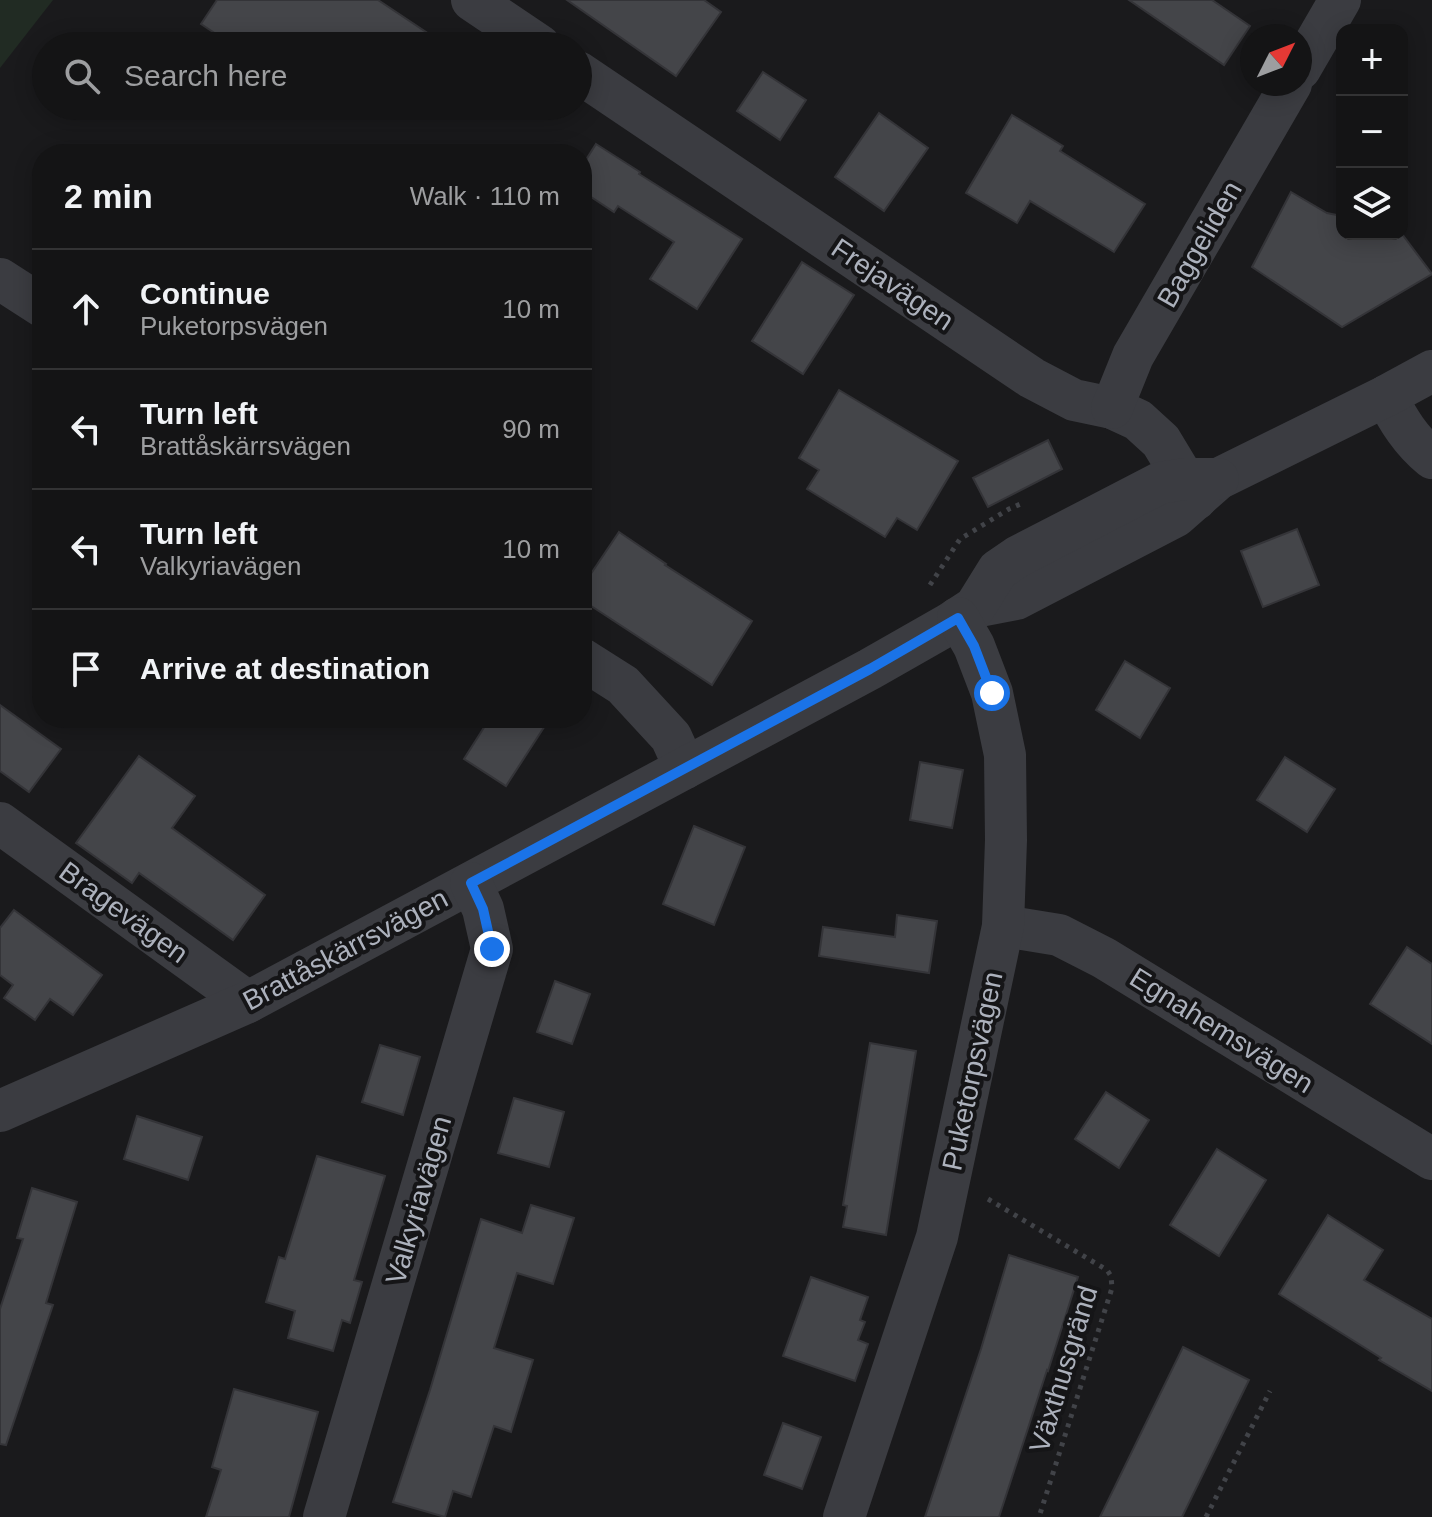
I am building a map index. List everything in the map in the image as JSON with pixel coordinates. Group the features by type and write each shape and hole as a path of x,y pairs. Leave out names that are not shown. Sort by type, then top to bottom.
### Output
{"street":[{"path":"472,0 519,32"},
{"path":"1312,46 1336,1"},
{"name":"Frejavägen","path":"592,81 1032,378 1074,400 1112,408 1138,420 1200,485"},
{"name":"Baggeliden","path":"1112,408 1133,356 1284,96"},
{"path":"0,279 32,300"},
{"name":"Brattåskärrsvägen","path":"3,1117 248,1002 870,669 966,612 998,570 1017,557 1160,483 1200,485 1432,371"},
{"path":"1386,396 1399,422 1432,458"},
{"name":"Puketorpsvägen","path":"844,1517 937,1237 1003,926 1005,755 992,693 974,646 966,612"},
{"path":"592,665 623,685 652,716 671,737 685,768"},
{"name":"Bragevägen","path":"0,823 248,1002"},
{"name":"Valkyriavägen","path":"324,1517 492,949 483,909 471,883"},
{"name":"Egnahemsvägen","path":"1003,926 1059,935 1104,958 1432,1159"}],"path":[{"name":"Växthusgränd","path":"950,1176 1107,1270 1111,1276 1112,1288 1039,1517"},
{"path":"1206,1517 1270,1391"}],"shaded area":[{"path":"0,0 53,0 0,68"}],"building":[{"path":"217,0 378,0 426,32 213,32 201,24"},
{"path":"567,0 704,0 721,12 676,76"},
{"path":"1129,0 1212,0 1247,24 1240,24 1240,41 1224,65"},
{"path":"763,72 806,100 780,140 737,111"},
{"path":"879,113 928,148 884,211 835,177"},
{"path":"1012,115 1063,146 1060,151 1145,204 1114,252 1030,201 1017,223 966,193"},
{"path":"596,144 742,239 697,309 650,279 674,242 618,206 614,212 592,198 592,150"},
{"path":"1291,192 1327,213 1336,215 1336,240 1406,240 1432,274 1342,327 1252,267"},
{"path":"802,262 854,295 803,374 752,341"},
{"path":"839,390 958,461 917,530 897,518 885,537 807,489 819,470 799,458"},
{"path":"1048,440 1062,469 988,507 973,478"},
{"path":"1297,529 1319,585 1263,607 1241,551"},
{"path":"619,532 752,621 712,685 592,607 592,572"},
{"path":"1125,661 1170,688 1140,738 1096,710"},
{"path":"0,705 61,749 29,792 0,771"},
{"path":"484,728 544,728 506,786 464,759"},
{"path":"139,756 195,796 172,828 265,895 233,940 139,873 132,883 76,843"},
{"path":"1285,757 1335,789 1307,832 1257,800"},
{"path":"920,762 963,770 952,828 910,820"},
{"path":"694,826 745,847 714,925 663,904"},
{"path":"14,910 102,975 73,1015 50,999 35,1020 4,998 13,985 0,975 0,928"},
{"path":"897,915 937,921 929,973 819,956 823,927 895,937"},
{"path":"1407,947 1432,964 1432,1044 1370,1004"},
{"path":"555,981 590,994 572,1044 537,1032"},
{"path":"870,1043 916,1051 886,1235 843,1227 847,1206 843,1205"},
{"path":"380,1045 420,1057 403,1115 362,1102"},
{"path":"1106,1092 1149,1120 1119,1168 1075,1139"},
{"path":"514,1098 564,1112 549,1167 498,1153"},
{"path":"137,1116 202,1137 188,1180 124,1159"},
{"path":"1217,1149 1266,1180 1219,1256 1170,1225"},
{"path":"317,1156 385,1176 354,1280 362,1282 350,1323 342,1320 333,1351 288,1338 295,1311 266,1302 279,1257 285,1259"},
{"path":"32,1188 77,1202 46,1303 53,1305 6,1445 0,1444 0,1309 23,1239 17,1238"},
{"path":"531,1205 574,1218 553,1284 517,1273 494,1348 533,1360 511,1432 494,1426 471,1497 453,1491 445,1517 393,1502 481,1219 522,1233"},
{"path":"1328,1215 1383,1250 1364,1280 1432,1319 1432,1391 1279,1294"},
{"path":"1009,1255 1078,1277 1048,1371 999,1517 925,1517 981,1349"},
{"path":"811,1277 868,1297 860,1320 865,1322 858,1340 868,1344 855,1381 783,1356"},
{"path":"1183,1347 1249,1380 1182,1517 1100,1517"},
{"path":"234,1389 318,1412 289,1517 206,1517 221,1470 212,1467"},
{"path":"783,1423 821,1437 802,1489 764,1475"}],"route":[{"path":"492,949 483,909 471,883 870,669 958,618 974,646 992,693"}]}
